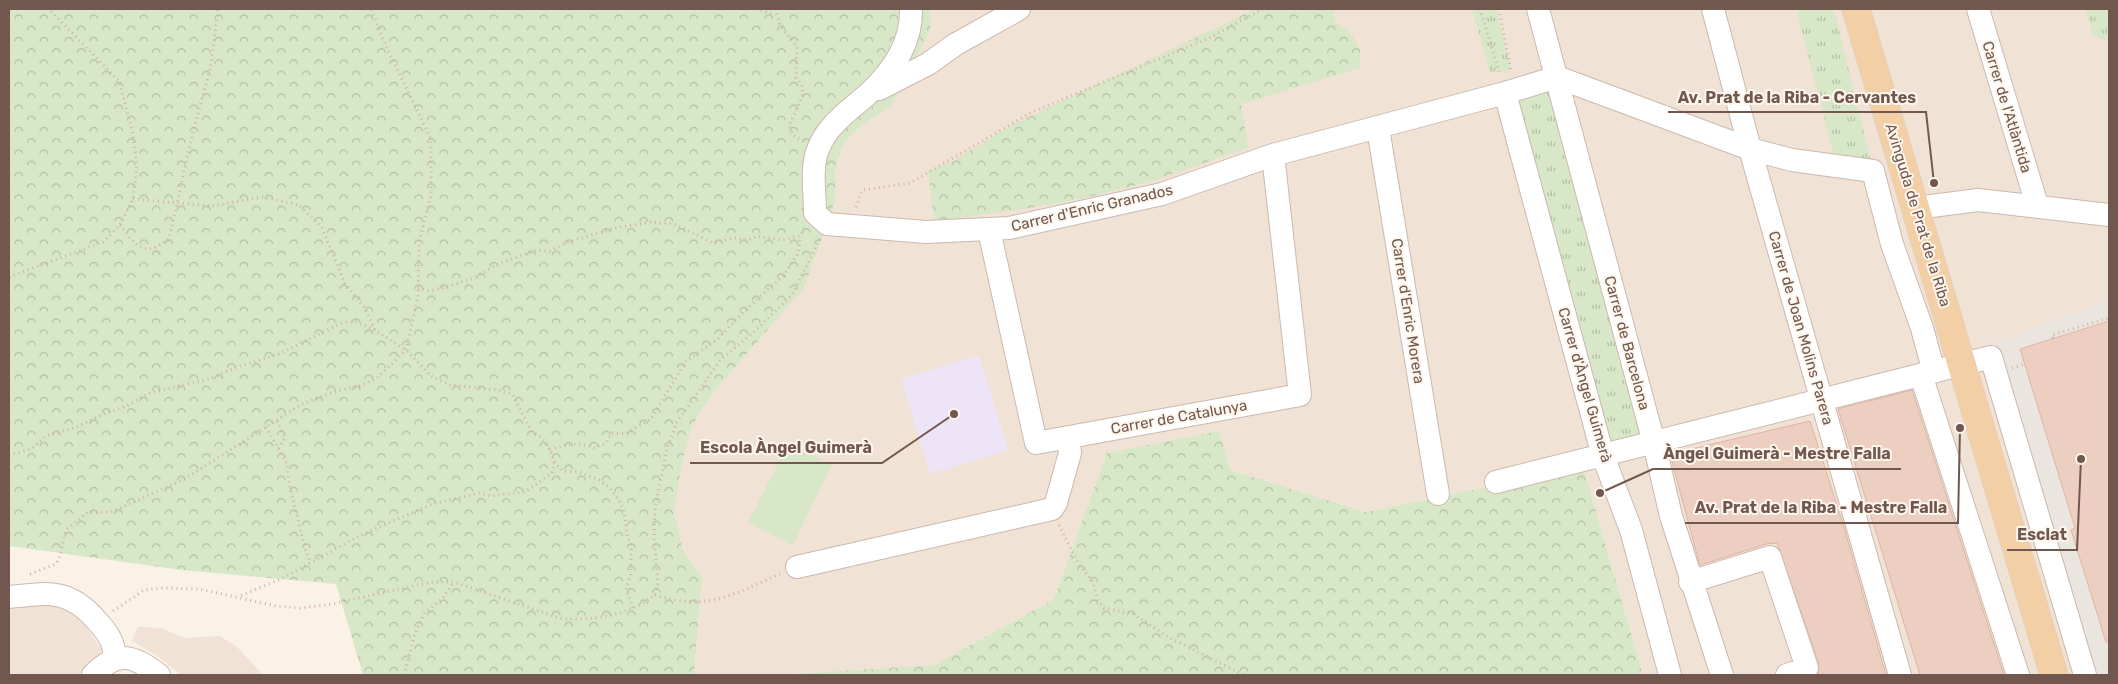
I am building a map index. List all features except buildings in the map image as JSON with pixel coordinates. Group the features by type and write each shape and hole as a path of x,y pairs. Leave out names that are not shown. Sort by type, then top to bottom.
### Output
{"main road":[{"name":"Avinguda de Prat de la Riba","path":"1856,9 1916,208 1960,365 2054,675"}],"street":[{"path":"867,94 928,64 956,44 1019,9"},
{"name":"Carrer de Barcelona","path":"1538,9 1654,443 1671,516 1690,582 1722,675"},
{"name":"Carrer de Joan Molins Parera","path":"1713,9 1750,149 1900,675"},
{"name":"Carrer de l'Atlàntida","path":"1978,9 2037,205"},
{"path":"911,19 917,45 923,49 931,51 956,44"},
{"path":"821,219 814,172 817,151 828,131 845,111 867,94 890,72 905,45 911,19"},
{"path":"1557,77 1750,149 1792,160 1873,171 1892,244 1922,328 1928,373 2018,675"},
{"name":"Carrer d'Enric Granados","path":"821,219 926,232 1009,228 1162,194 1273,155 1510,92 1557,77"},
{"name":"Carrer d'Àngel Guimerà","path":"1510,92 1603,456 1632,530 1670,675"},
{"name":"Carrer d'Enric Morera","path":"1378,128 1438,494"},
{"name":"Carrer de Catalunya","path":"989,230 1036,444 1300,395 1273,155"},
{"path":"1916,208 1978,200 2109,214"},
{"path":"1496,482 1992,357 2086,675"},
{"path":"796,567 1052,509 1056,503 1070,453 1068,438"},
{"path":"1690,582 1770,557 1807,668 1787,675"},
{"path":"9,596 51,594 71,598 83,604 110,637 115,658"},
{"path":"93,675 115,658 129,658 159,675"}],"path":[{"path":"9,277 103,242 120,225 133,199 137,163 132,130 118,81 49,9"},
{"path":"120,225 134,243 145,249 156,249 169,239 210,70 218,9"},
{"path":"23,577 56,564 60,556 66,530 88,512 111,512 183,480 302,404 360,386 377,378 406,350 418,288 419,243 430,194 431,139 385,44 371,9"},
{"path":"756,9 775,15"},
{"path":"775,9 775,15 780,25 797,47 796,78 802,85 803,96 789,126 793,134 817,151"},
{"path":"855,212 862,190 910,183 1032,112 1207,39 1263,9"},
{"path":"1480,9 1510,92"},
{"path":"1499,9 1510,92"},
{"path":"133,199 212,206 262,197 300,205 322,228 345,284 365,308 375,330"},
{"path":"99,622 144,590 175,587 237,597 276,606 300,608 327,605 431,582 454,582 559,618 577,620 634,609 655,594 658,582 654,538 655,507 667,449 677,422 721,359 754,332 792,295 821,219 806,217 800,236 798,253 790,262 784,275 740,315 718,339 686,361 651,419 625,434 612,433 606,443 595,448 582,443 567,444 550,450"},
{"path":"418,288 430,291 446,287 474,278 498,264 526,256 537,250 550,251 556,247 600,232 650,222 674,224 713,244 734,238 747,240 758,236 782,240 800,236"},
{"path":"2053,338 2052,335 2109,318"},
{"path":"9,455 30,449 46,436 77,427 103,414 128,406 149,394 212,378 234,368 279,354 344,322 356,322 375,330 406,350 431,376 449,385 498,390 512,394 532,432 542,438 550,450 554,462 552,473 525,492 490,496 480,493 432,504 361,535 283,578 237,597"},
{"path":"277,421 285,438 278,448"},
{"path":"266,427 287,464 289,483 305,549 312,563"},
{"path":"554,462 564,470 578,472 599,480 608,486 619,500 624,511 627,535 631,544 631,574 626,588 631,596 634,609"},
{"path":"1052,509 1079,565 1092,580 1098,600 1104,608 1132,614 1170,638 1244,675"},
{"path":"655,594 677,602 697,603 723,598 796,567"},
{"path":"404,675 414,633 425,612 442,599 454,582"}],"shaded area":[{"path":"931,9 2109,9 2109,300 1977,350 2075,675 1643,675 1583,467 1366,512 1230,470 1219,432 1107,453 1054,599 934,665 774,675 694,675 702,577 683,550 674,512 681,469 691,428 711,395 736,366 835,201 835,174 841,148 855,131 891,106 930,31"},
{"path":"2109,300 2109,675 2075,675 1977,349"},
{"path":"979,355 1008,450 930,474 901,379"},
{"path":"52,603 77,612 102,651 79,675 9,675 9,611 14,608"},
{"path":"138,627 161,628 185,638 220,636 237,647 263,675 181,675 156,655 132,641"}],"green space":[{"path":"9,9 931,9 930,31 891,106 855,131 841,148 835,174 835,201 804,288 711,395 691,428 681,469 674,512 683,550 702,577 694,675 363,675 336,584 182,570 9,546"},
{"path":"1249,9 1336,9 1333,14 1338,26 1349,30 1360,49 1360,68 1241,104 1248,147 1200,165 1151,181 1071,201 934,221 928,171 955,160 1012,125 1249,12"},
{"path":"1472,9 1496,9 1511,70 1490,73"},
{"path":"1796,9 1834,9 1873,171 1837,167"},
{"path":"2086,9 2109,9 2109,42 2093,36"},
{"path":"1555,81 1654,443 1603,456 1514,94"},
{"path":"1219,431 1230,470 1366,512 1583,467 1643,675 774,675 934,665 1054,599 1107,453"},
{"path":"787,446 832,464 793,545 748,523"}],"place":[{"name":"Av. Prat de la Riba - Cervantes","path":"1934,183"},
{"name":"Escola Àngel Guimerà","path":"954,414"},
{"name":"Av. Prat de la Riba - Mestre Falla","path":"1960,428"},
{"name":"Esclat","path":"2081,459"},
{"name":"Àngel Guimerà - Mestre Falla","path":"1600,493"}]}
